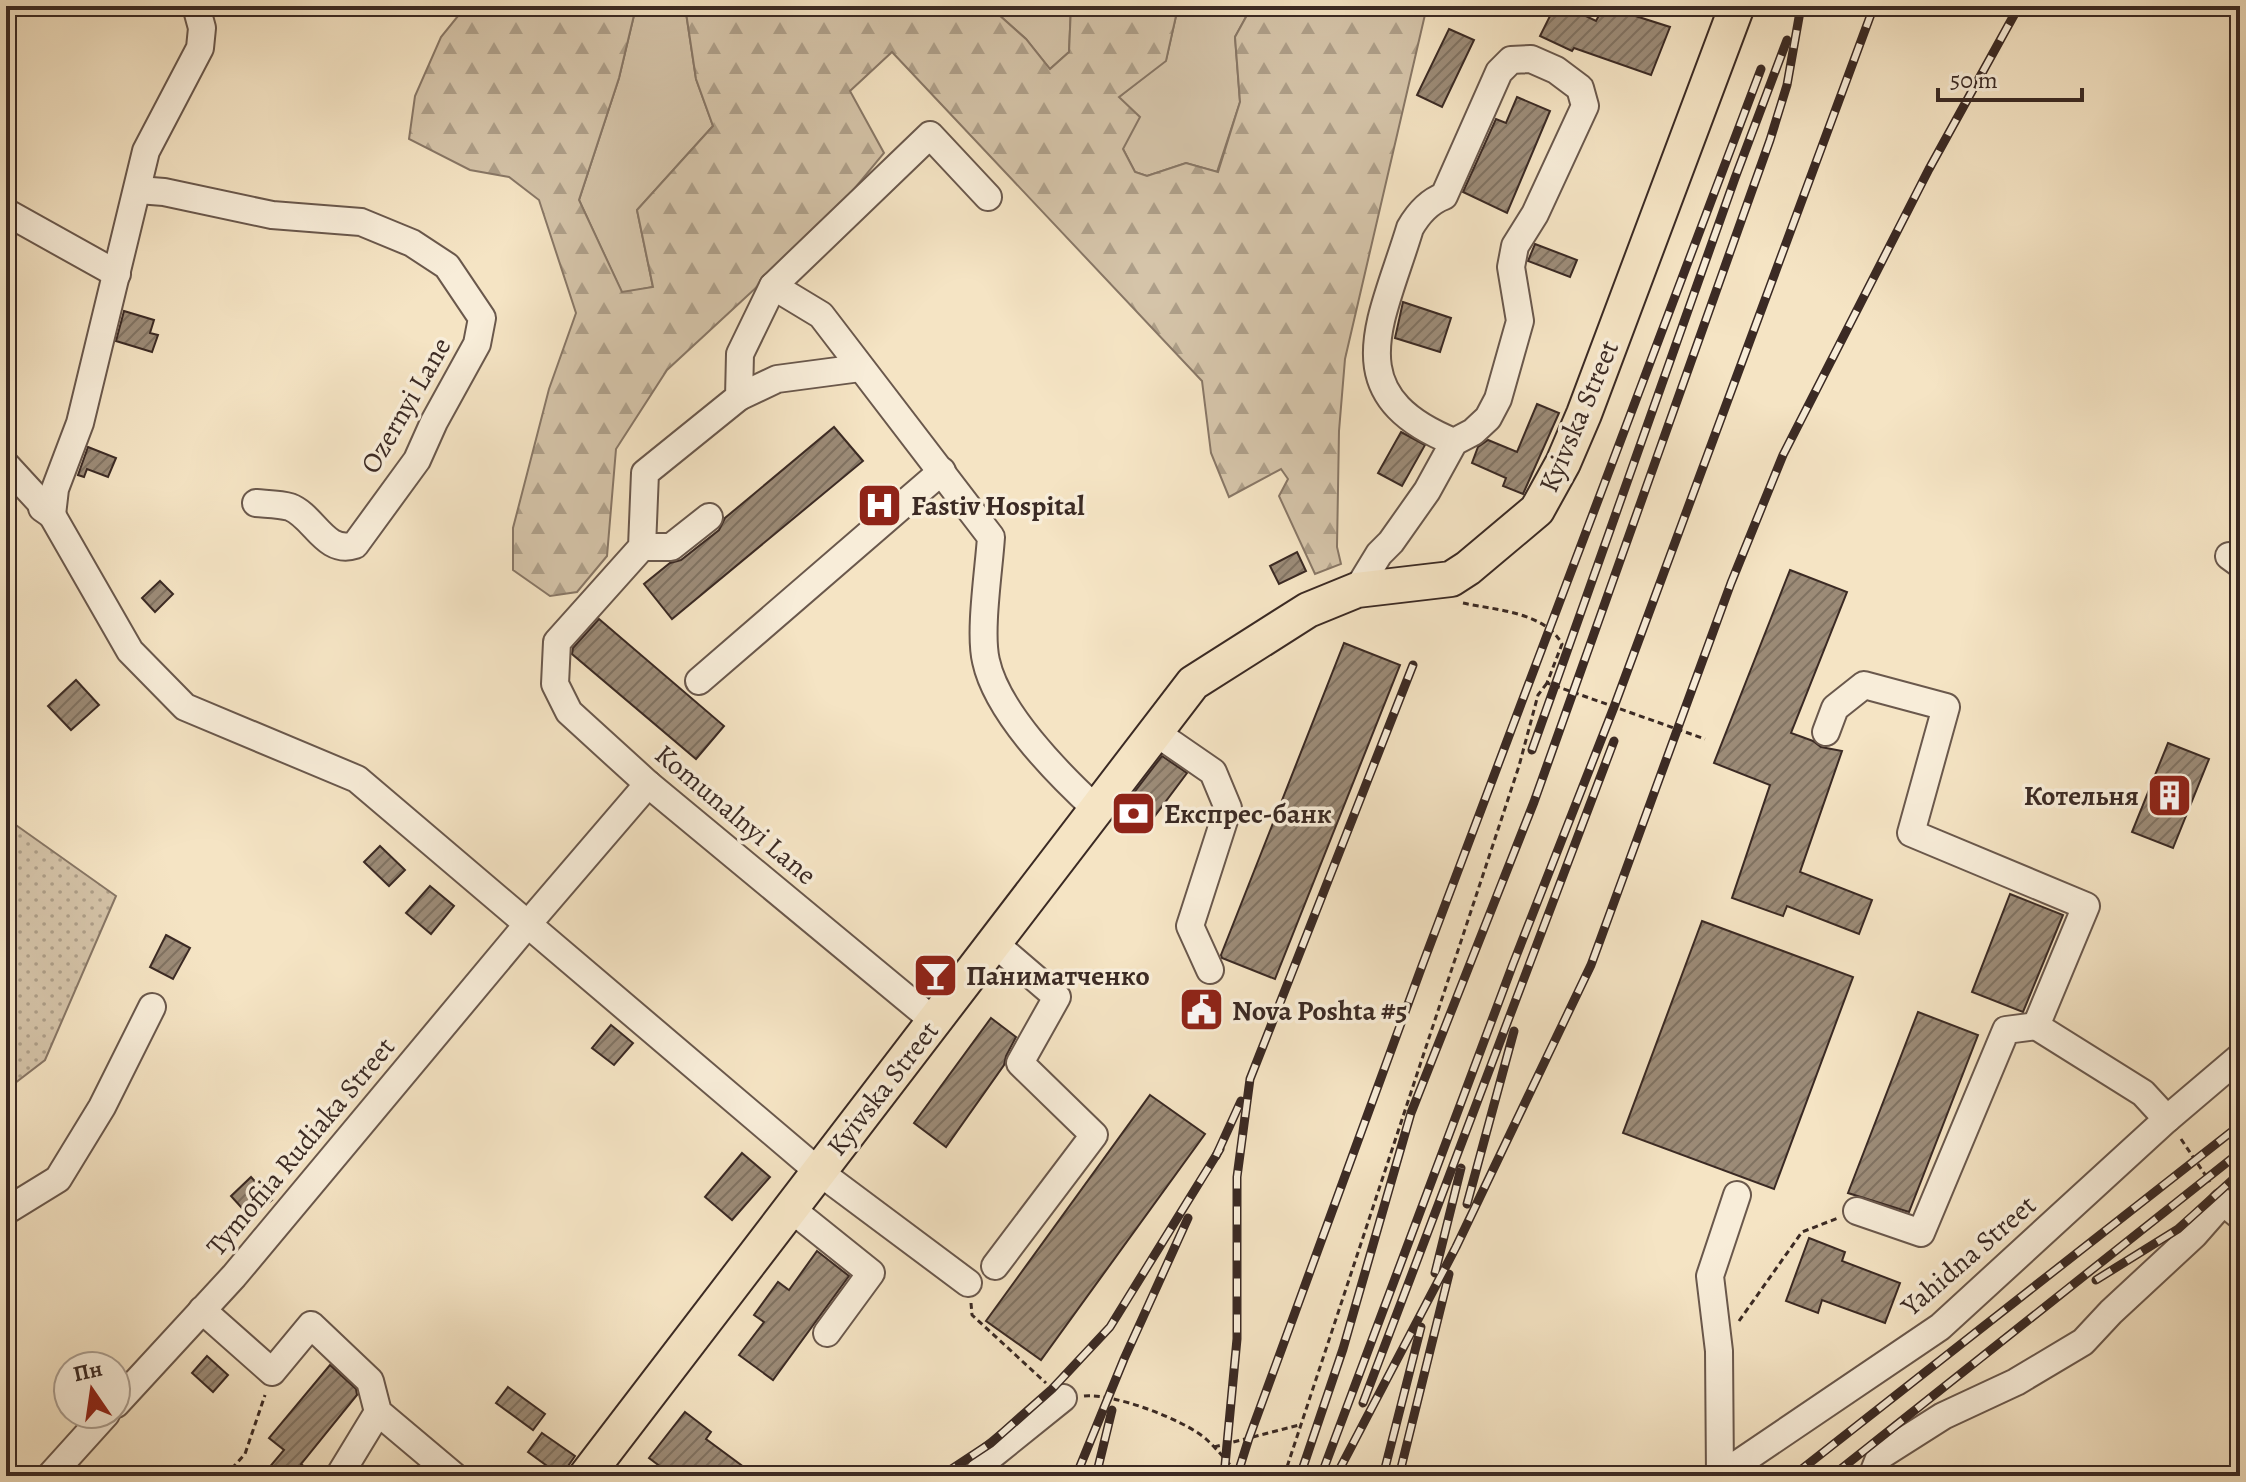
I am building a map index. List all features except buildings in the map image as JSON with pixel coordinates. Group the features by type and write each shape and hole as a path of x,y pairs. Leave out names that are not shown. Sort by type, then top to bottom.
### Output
{"main road":[{"name":"Kyivska Street","path":"586,1476 1193,683 1308,610 1357,590 1451,579 1537,510 1563,463 1584,414 1737,6"}],"street":[{"path":"52,515 55,489 80,423 146,151 200,48 202,28 196,6"},
{"path":"1357,590 1379,554 1427,491 1454,442 1473,432 1488,418 1498,399 1520,321 1511,267 1515,246 1535,214 1585,106 1580,88 1556,70 1531,59 1511,60 1499,72 1444,196 1434,200 1416,216 1376,342 1380,377 1397,407 1430,432 1454,442"},
{"path":"739,397 740,354 773,286 930,135 988,197"},
{"name":"Ozernyi Lane","path":"138,190 164,192 272,215 361,222 412,243 447,266 482,318 477,344 417,460 355,545 345,548 334,545 291,507 256,503"},
{"path":"6,212 117,274"},
{"path":"773,286 821,315 991,537 985,622 986,661 1007,708 1059,775 1096,809"},
{"path":"709,517 671,547 642,547 645,473 739,397 777,379 860,368"},
{"path":"6,465 52,515 130,651 185,707 357,779 818,1171 968,1283"},
{"path":"699,681 942,471"},
{"path":"6,482 52,515"},
{"name":"Komunalnyi Lane","path":"642,547 557,642 555,684 569,712 648,784 934,1021"},
{"path":"1826,732 1835,708 1864,685 1946,707 1911,833 2086,906 2036,1026"},
{"path":"1155,732 1213,772 1228,808 1190,926 1210,970"},
{"name":"Tymofiia Rudiaka Street","path":"132,1387 234,1276 648,784"},
{"path":"994,943 1057,997 1020,1063 1094,1135 995,1266"},
{"path":"6,1211 58,1179 102,1107 152,1007"},
{"path":"1857,1211 1921,1233 2006,1030 2036,1026 2143,1093 2167,1119"},
{"name":"Yahidna Street","path":"1720,1476 1940,1327 2167,1119 2240,1057"},
{"path":"1720,1476 1719,1351 1710,1276 1737,1195"},
{"path":"790,1208 871,1273 827,1333"},
{"path":"1873,1473 1880,1456 1943,1416 2016,1382 2083,1342 2194,1235 2232,1209"},
{"path":"202,1310 272,1372 311,1325 370,1381 378,1412 438,1471"},
{"path":"976,1476 991,1456 1063,1398"},
{"path":"339,1476 378,1412"},
{"path":"50,1476 92,1430"}],"path":[{"path":"1284,1476 1514,780 1538,695 1547,683 1562,644 1556,632 1526,616 1456,602"},
{"path":"1547,683 1705,739"},
{"path":"2167,1119 2207,1179 2232,1209"},
{"path":"1719,1351 1802,1232 1857,1211"},
{"path":"968,1283 972,1315 1063,1398 1099,1394 1148,1409 1204,1437 1240,1476"},
{"path":"225,1476 245,1454 272,1372"},
{"path":"1214,1447 1301,1424"},
{"path":"1821,1476 1873,1473"}],"green space":[{"path":"466,6 633,6 635,11 619,78 579,200 622,292 653,287 637,210 713,126 696,79 685,6 989,6 1026,39 1050,69 1069,52 1071,6 1168,6 1176,16 1166,61 1119,97 1140,117 1123,149 1135,172 1147,176 1186,163 1218,172 1240,102 1235,37 1252,6 1427,6 1345,359 1339,431 1337,547 1341,564 1315,574 1279,496 1288,479 1281,469 1229,497 1211,453 1202,381 892,52 850,91 884,153 826,223 667,370 616,449 607,556 577,592 550,596 513,570 513,528 549,389 576,313 539,200 509,177 470,170 409,139 415,96 441,37"},
{"path":"633,6 685,6 696,79 713,126 637,210 653,287 622,293 579,200 619,78 635,11"},
{"path":"989,6 1071,6 1069,52 1050,69 1026,39"},
{"path":"1168,6 1252,6 1235,37 1240,102 1217,172 1186,163 1147,176 1135,172 1123,149 1119,97 1166,60 1176,16"},
{"path":"6,818 116,896 45,1060 6,1090"}],"railway":[{"path":"1300,1476 1343,1349 1411,1113 1534,802 1770,140 1787,85 1801,6"},
{"path":"1321,1476 1513,964 1614,707 1874,6"},
{"path":"1336,1476 1456,1247 1591,965 1731,583 1783,455 1929,169 2019,6"},
{"path":"1532,750 1787,40"},
{"path":"1237,1476 1422,966 1761,69"},
{"path":"1224,1476 1237,1339 1237,1177 1250,1079 1413,665"},
{"path":"1363,1403 1614,741"},
{"path":"1467,1204 1514,1031"},
{"path":"1216,1156 1241,1101"},
{"path":"1793,1476 2240,1125"},
{"path":"941,1476 991,1443 1052,1389 1110,1327 1220,1149"},
{"path":"1832,1476 2240,1152"},
{"path":"1435,1273 1461,1168"},
{"path":"2096,1280 2178,1229 2240,1173"},
{"path":"1076,1476 1124,1359 1188,1218"},
{"path":"1399,1476 1449,1274"},
{"path":"1383,1476 1421,1327"},
{"path":"1096,1476 1112,1410"}],"place":[{"name":"Fastiv Hospital","path":"880,505"},
{"name":"Котельня","path":"2170,795"},
{"name":"Експрес-банк","path":"1133,813"},
{"name":"Паниматченко","path":"935,975"},
{"name":"Nova Poshta #5","path":"1201,1010"}]}
